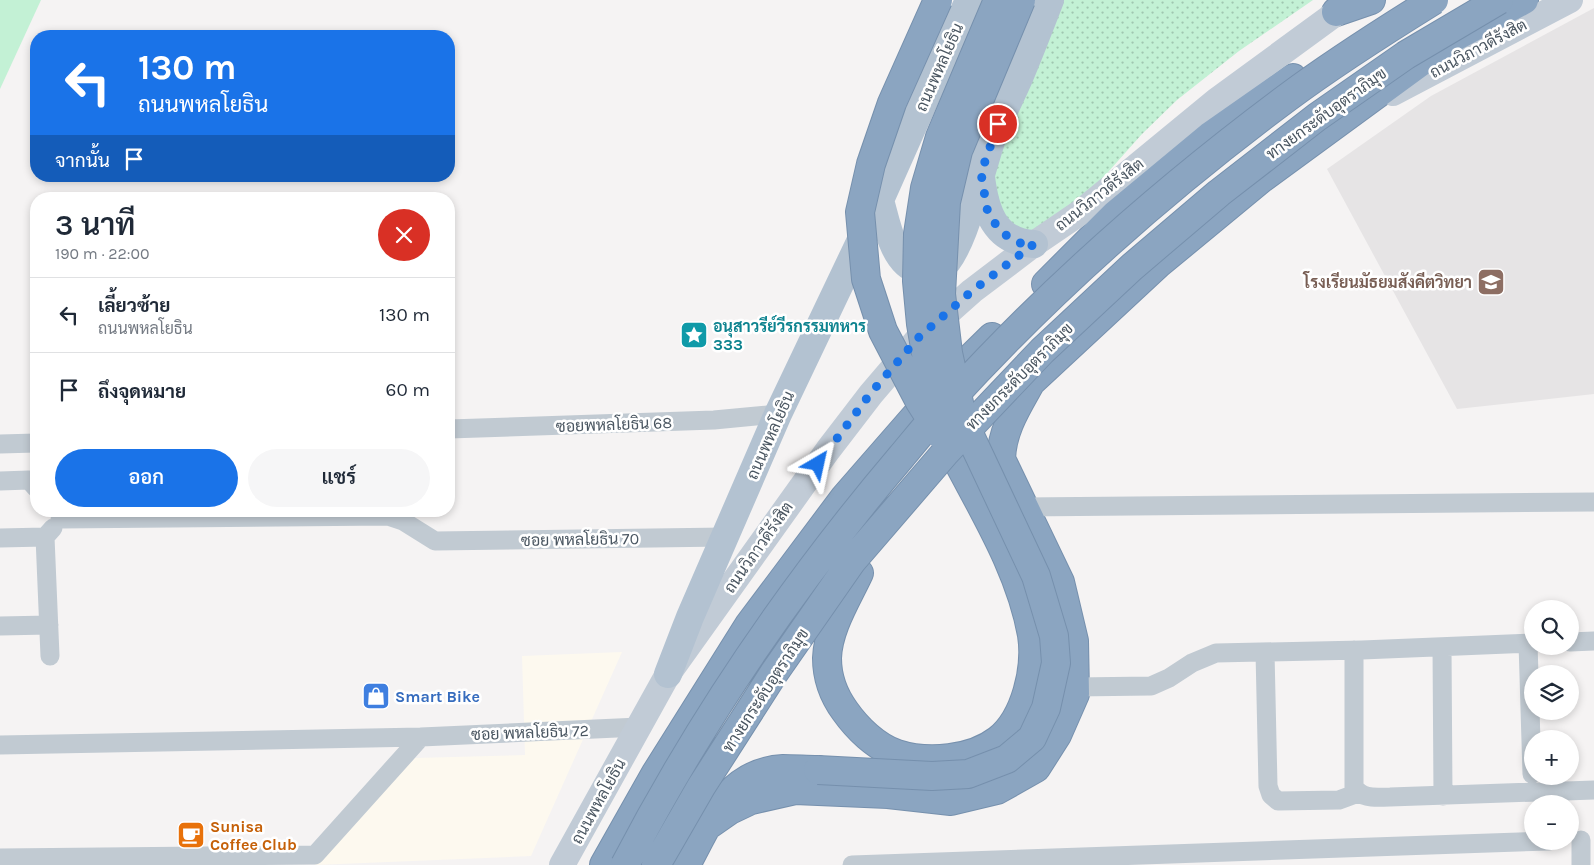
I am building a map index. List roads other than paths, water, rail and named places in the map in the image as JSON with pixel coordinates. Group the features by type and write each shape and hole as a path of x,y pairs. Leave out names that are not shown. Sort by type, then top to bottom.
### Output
{"highway":[{"path":"859,573 830,639 827,659 830,680 838,700 851,720 866,736 895,753 914,757 935,759 957,757 979,751 999,739 1012,724 1026,697 1033,666 1032,636 1018,580 993,527 958,462 920,402 882,331 866,279 860,212 871,164 892,103 938,0"},
{"path":"958,462 930,377 922,333 917,280 918,234 925,188 940,137 998,0"},
{"path":"685,864 726,796 737,785 751,777 782,769 932,776 968,774 1007,759 1032,738 1046,708 1056,663 1054,636 1036,576 963,421 948,354 941,294 946,202 958,151 1021,0"},
{"path":"1345,6 1371,0"},
{"name":"ถนนวิภาวดีรังสิต","path":"604,865 656,773 749,625 845,497 941,387 1116,214 1210,136 1304,70 1411,0"},
{"name":"ทางยกระดับอุตราภิมุข","path":"625,865 678,770 730,686 797,588 866,497 948,402 1022,326 1113,239 1203,163 1290,95 1376,36 1434,0"},
{"name":"ทางยกระดับอุตราภิมุข","path":"656,865 701,787 764,690 852,561 944,452 1042,351 1132,268 1218,193 1309,122 1406,56 1499,0"},
{"name":"ถนนวิภาวดีรังสิต","path":"859,573 963,449 1033,379 1158,264 1261,179 1455,37 1524,0"},
{"path":"707,826 730,810 751,800 795,790 888,794 951,801 997,790 1036,768 1058,735 1075,694 1075,686 1074,641 1060,582 1001,459 1002,442 1008,425 1033,379"},
{"path":"685,864 704,792 802,647 859,573"}],"main road":[{"name":"ถนนพหลโยธิน","path":"562,865 668,674 690,618 778,414 880,200 969,0"},
{"path":"880,200 888,230 904,262 915,270 930,273 940,269 952,256 970,212 994,134 1020,76 1050,0"},
{"name":"ถนนวิภาวดีรังสิต","path":"1333,125 1570,0"},
{"name":"ถนนวิภาวดีรังสิต","path":"668,674 870,394 918,338 972,291 1034,244 1081,212 1216,101 1345,6"},
{"path":"981,173 987,209 996,225 1007,236 1020,243 1034,244"}],"street":[{"name":"ซอยพหลโยธิน 68","path":"455,429 714,420 778,414"},
{"path":"0,444 30,443"},
{"path":"0,480 30,481"},
{"path":"1023,507 1594,502"},
{"path":"50,656 45,537 56,517"},
{"name":"ซอย พหลโยธิน 70","path":"391,517 403,521 435,541 725,537"},
{"path":"0,538 45,537"},
{"path":"0,626 49,625"},
{"path":"1579,642 1594,641"},
{"path":"1075,686 1151,686 1216,652 1354,650 1524,643"},
{"path":"1442,647 1443,796"},
{"path":"1354,650 1354,787 1358,793 1367,798 1443,796 1524,782"},
{"path":"1265,652 1268,786 1271,795 1278,801 1339,800 1358,793"},
{"path":"1530,655 1532,730"},
{"name":"ซอย พหลโยธิน 72","path":"0,746 421,736 639,728"},
{"path":"0,858 315,855 421,736"},
{"path":"1560,785 1594,790"},
{"path":"1582,840 1582,865"},
{"path":"852,865 1524,842"}],"place":[{"name":"โรงเรียนมัธยมสังคีตวิทยา","path":"1491,282"},
{"name":"อนุสาวรีย์วีรกรรมทหาร 333","path":"694,335"},
{"name":"Smart Bike","path":"376,696"},
{"name":"Sunisa Coffee Club","path":"191,835"}]}
